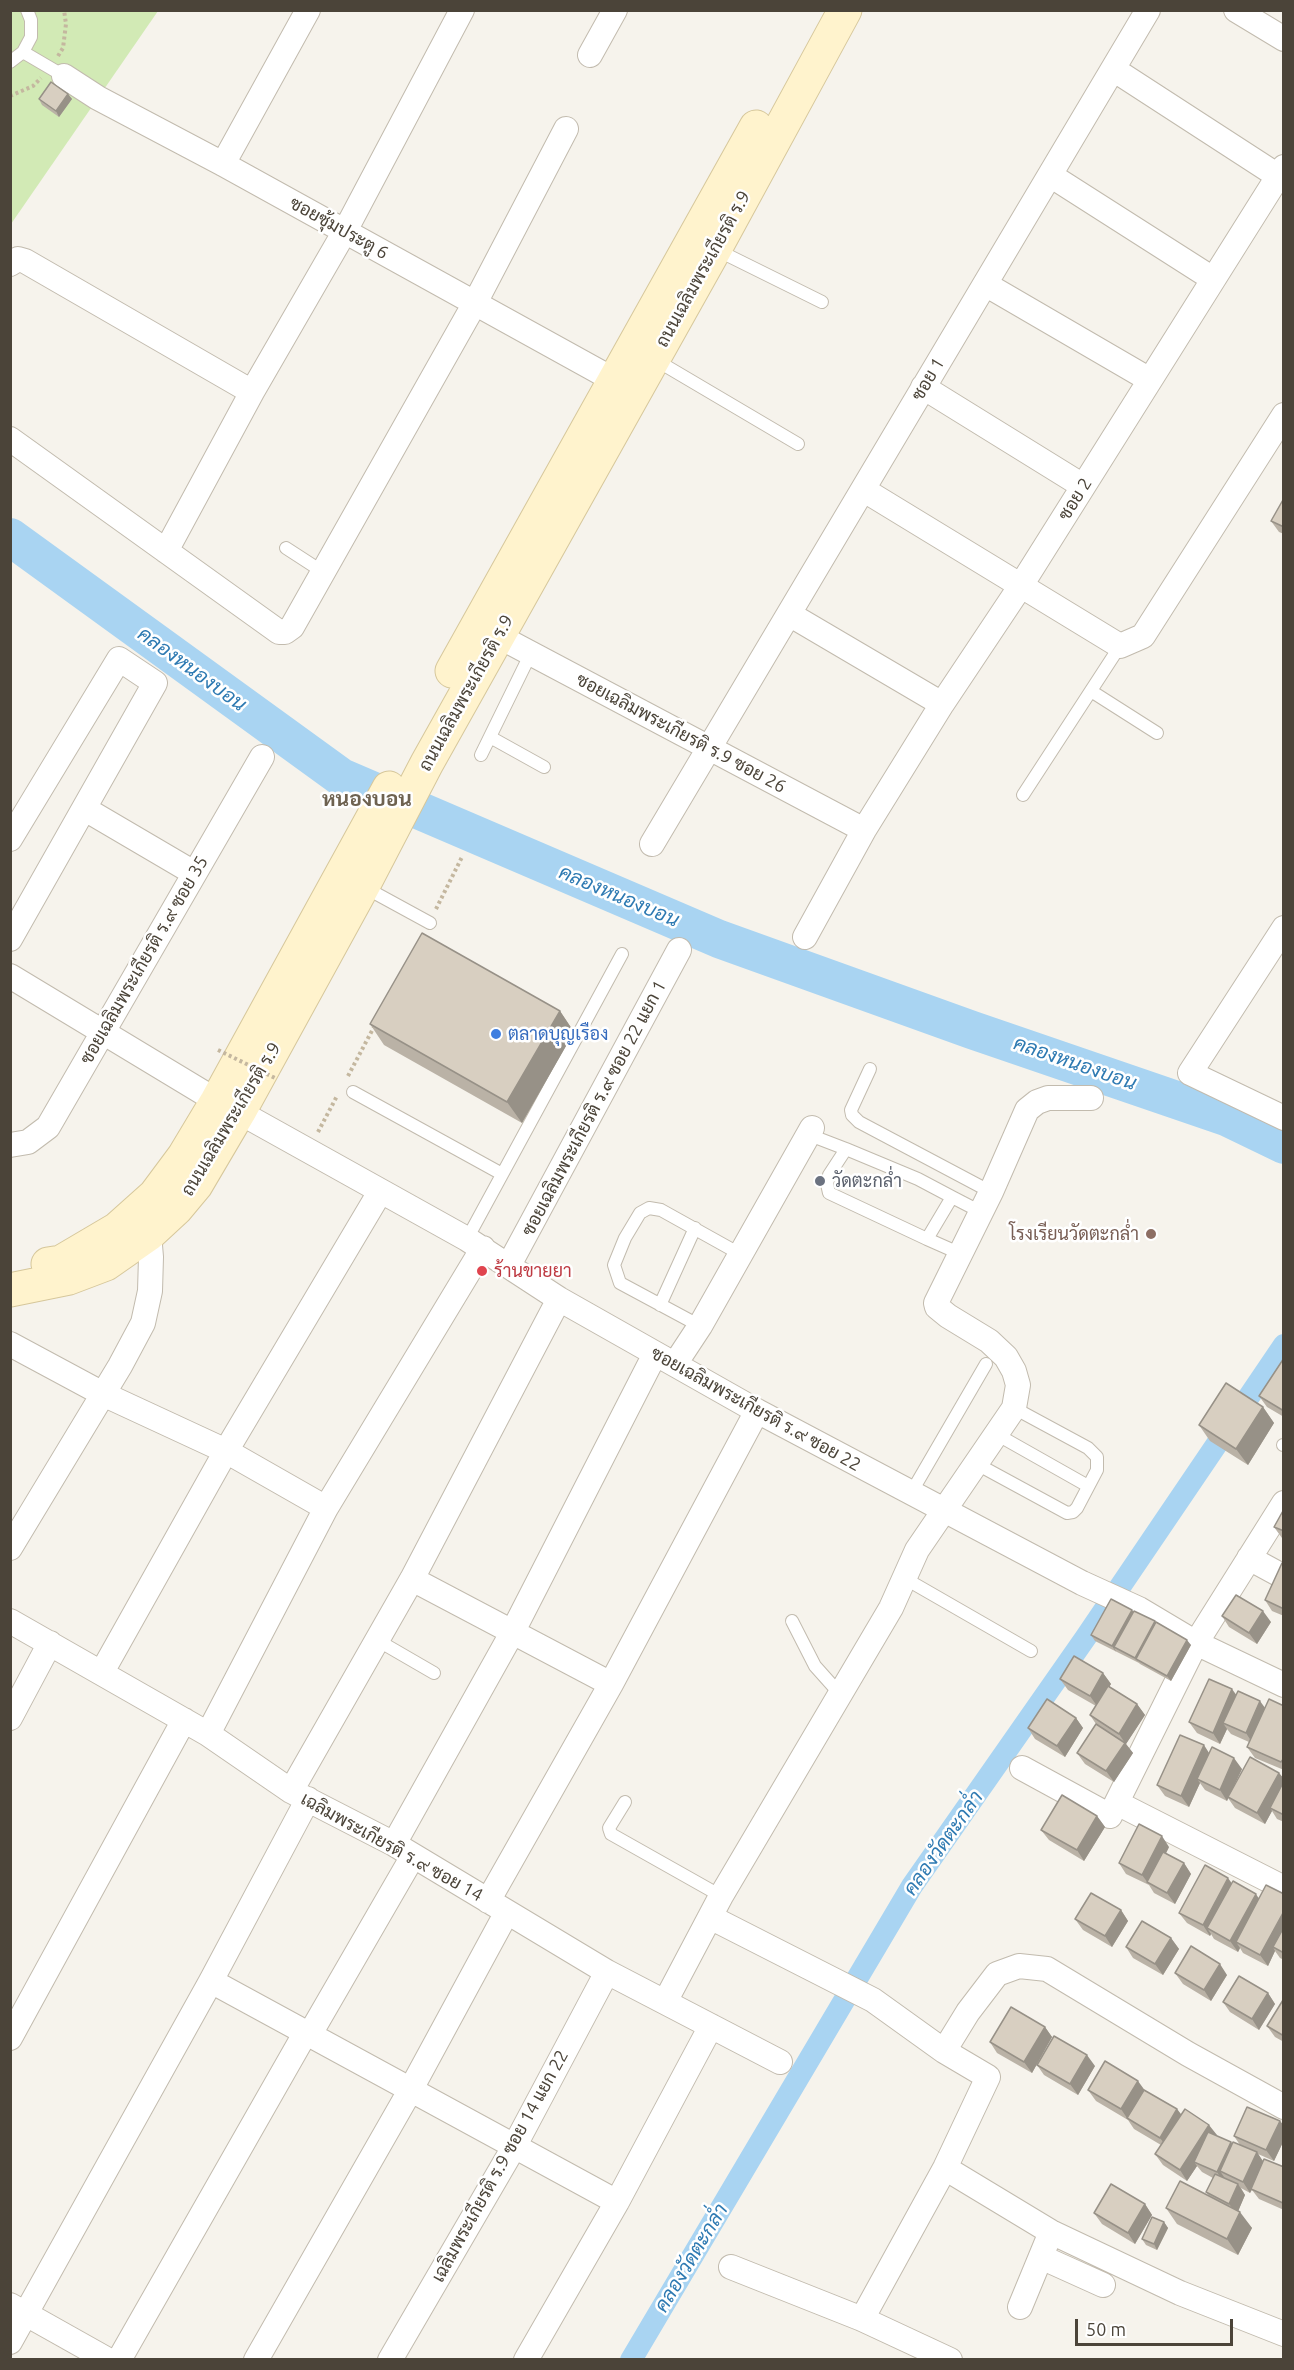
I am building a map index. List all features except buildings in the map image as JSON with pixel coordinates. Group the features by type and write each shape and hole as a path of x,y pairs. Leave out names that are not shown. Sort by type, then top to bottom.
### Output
{"main road":[{"name":"ถนนเฉลิมพระเกียรติ ร.9","path":"12,1290 117,1229 155,1195 184,1156 228,1106 363,886 386,816 396,773 821,10"},
{"name":"ถนนเฉลิมพระเกียรติ ร.9","path":"12,1290 69,1278 106,1264 149,1234 176,1209 196,1185 228,1106 386,816 427,763 715,249 845,10"}],"street":[{"path":"223,164 308,10"},
{"path":"166,551 252,392 345,231 462,10"},
{"path":"590,54 615,10"},
{"name":"ซอย 1","path":"652,844 1148,10"},
{"path":"1236,10 1284,39"},
{"path":"1113,69 1281,172"},
{"name":"ซอยซุ้มประตู 6","path":"64,76 98,98 223,164 614,380"},
{"path":"10,439 279,632 285,632 292,627 475,303 566,129"},
{"name":"ซอย 2","path":"805,937 864,830 942,704 1020,587 1281,172"},
{"path":"1050,176 1213,279"},
{"path":"10,264 18,259 26,261 252,392"},
{"path":"985,284 1150,380"},
{"path":"923,387 1083,486"},
{"path":"864,490 1120,646 1143,636 1284,416"},
{"path":"789,614 942,704"},
{"name":"ซอยเฉลิมพระเกียรติ ร.9 ซอย 26","path":"498,636 864,830"},
{"path":"10,838 119,659 155,683 10,939"},
{"name":"ซอยเฉลิมพระเกียรติ ร.๙ ซอย 35","path":"10,1145 28,1142 48,1127 262,757"},
{"path":"85,808 194,873"},
{"path":"1284,928 1190,1073 1284,1118"},
{"name":"ซอยเฉลิมพระเกียรติ ร.๙ ซอย 22 แยก 1","path":"509,1265 679,950"},
{"name":"ซอยเฉลิมพระเกียรติ ร.๙ ซอย 22","path":"10,976 228,1106 475,1244 560,1299 757,1411 1082,1583 1139,1609 1196,1642 1284,1685"},
{"path":"664,2002 721,1896 891,1608 917,1550 1014,1408 1018,1385 1014,1371 1006,1357 989,1341 937,1307 938,1300 986,1202 1027,1110 1037,1102 1048,1098 1091,1098"},
{"path":"119,2360 308,2033 512,1633 665,1359 700,1326 809,1131"},
{"path":"102,1672 226,1451 380,1192"},
{"path":"10,1548 143,1323 150,1291 149,1234"},
{"path":"208,1734 326,1508 475,1244"},
{"path":"10,2342 19,2309 211,1981 299,1795 377,1640 412,1579 560,1299"},
{"path":"10,1344 103,1394 226,1451 326,1508"},
{"path":"256,2360 411,2089 497,1907 611,1684 757,1411"},
{"path":"1022,1768 1110,1816 1196,1642 1284,1503"},
{"path":"1249,1558 1284,1577"},
{"path":"412,1579 611,1684"},
{"name":"เฉลิมพระเกียรติ ร.๙ ซอย 14","path":"10,1621 208,1734 299,1795 403,1850 607,1972 780,2062"},
{"path":"10,1718 50,1643"},
{"path":"10,2038 184,1720"},
{"path":"1117,1803 1284,1888"},
{"path":"710,1917 873,2000 944,2051 988,2077 945,2168 862,2319"},
{"path":"944,2051 968,2012 997,1974 1019,1966 1047,1969 1188,2054 1284,2107"},
{"name":"เฉลิมพระเกียรติ ร.9 ซอย 14 แยก 22","path":"390,2360 514,2147 607,1972"},
{"path":"211,1981 617,2202"},
{"path":"526,2360 617,2202 711,2026"},
{"path":"945,2168 1051,2232 1180,2293 1284,2334"},
{"path":"1020,2307 1051,2232"},
{"path":"1041,2257 1103,2285"},
{"path":"731,2266 862,2319 950,2360"},
{"path":"19,2309 108,2360"}],"lane":[{"path":"10,62 23,52 31,37 31,20 27,10"},
{"path":"23,52 64,76"},
{"path":"715,249 822,302"},
{"path":"653,358 798,444"},
{"path":"286,549 323,572"},
{"path":"1023,795 1120,646"},
{"path":"481,755 531,653"},
{"path":"1091,691 1157,733"},
{"path":"490,736 544,767"},
{"path":"363,886 430,923"},
{"path":"475,1244 502,1174 622,954"},
{"path":"870,1069 851,1110 852,1116 986,1202"},
{"path":"347,1090 502,1174"},
{"path":"809,1131 936,1187 952,1197 986,1202"},
{"path":"846,1149 829,1175 827,1184 829,1193 961,1254"},
{"path":"927,1239 952,1197"},
{"path":"700,1326 620,1283 614,1265 626,1238 640,1213 649,1208 661,1210 740,1254"},
{"path":"660,1305 695,1228"},
{"path":"911,1493 986,1364"},
{"path":"975,1464 1067,1513 1077,1508 1099,1463 1093,1451 1014,1408"},
{"path":"996,1434 1088,1486"},
{"path":"903,1578 1031,1651"},
{"path":"792,1621 815,1666 840,1694"},
{"path":"377,1640 434,1673"},
{"path":"626,1802 609,1828 611,1834 721,1896"}],"path":[{"path":"430,923 462,857"},
{"path":"346,1078 380,1016"},
{"path":"218,1050 275,1078"},
{"path":"308,1151 347,1090"}],"green space":[{"path":"11,11 158,11 11,224"}],"waterway":[{"name":"คลองหนองบอน","path":"10,537 341,777 719,939 972,1030 1226,1117 1284,1145"},
{"name":"คลองวัดตะกล่ำ","path":"631,2360 912,1886 1086,1637 1284,1345"}],"place":[{"name":"ตลาดบุญเรือง","path":"496,1034"},
{"name":"วัดตะกล่ำ","path":"820,1181"},
{"name":"โรงเรียนวัดตะกล่ำ","path":"1151,1234"},
{"name":"ร้านขายยา","path":"482,1271"}],"district":[{"name":"หนองบอน","path":"367,799"}]}
